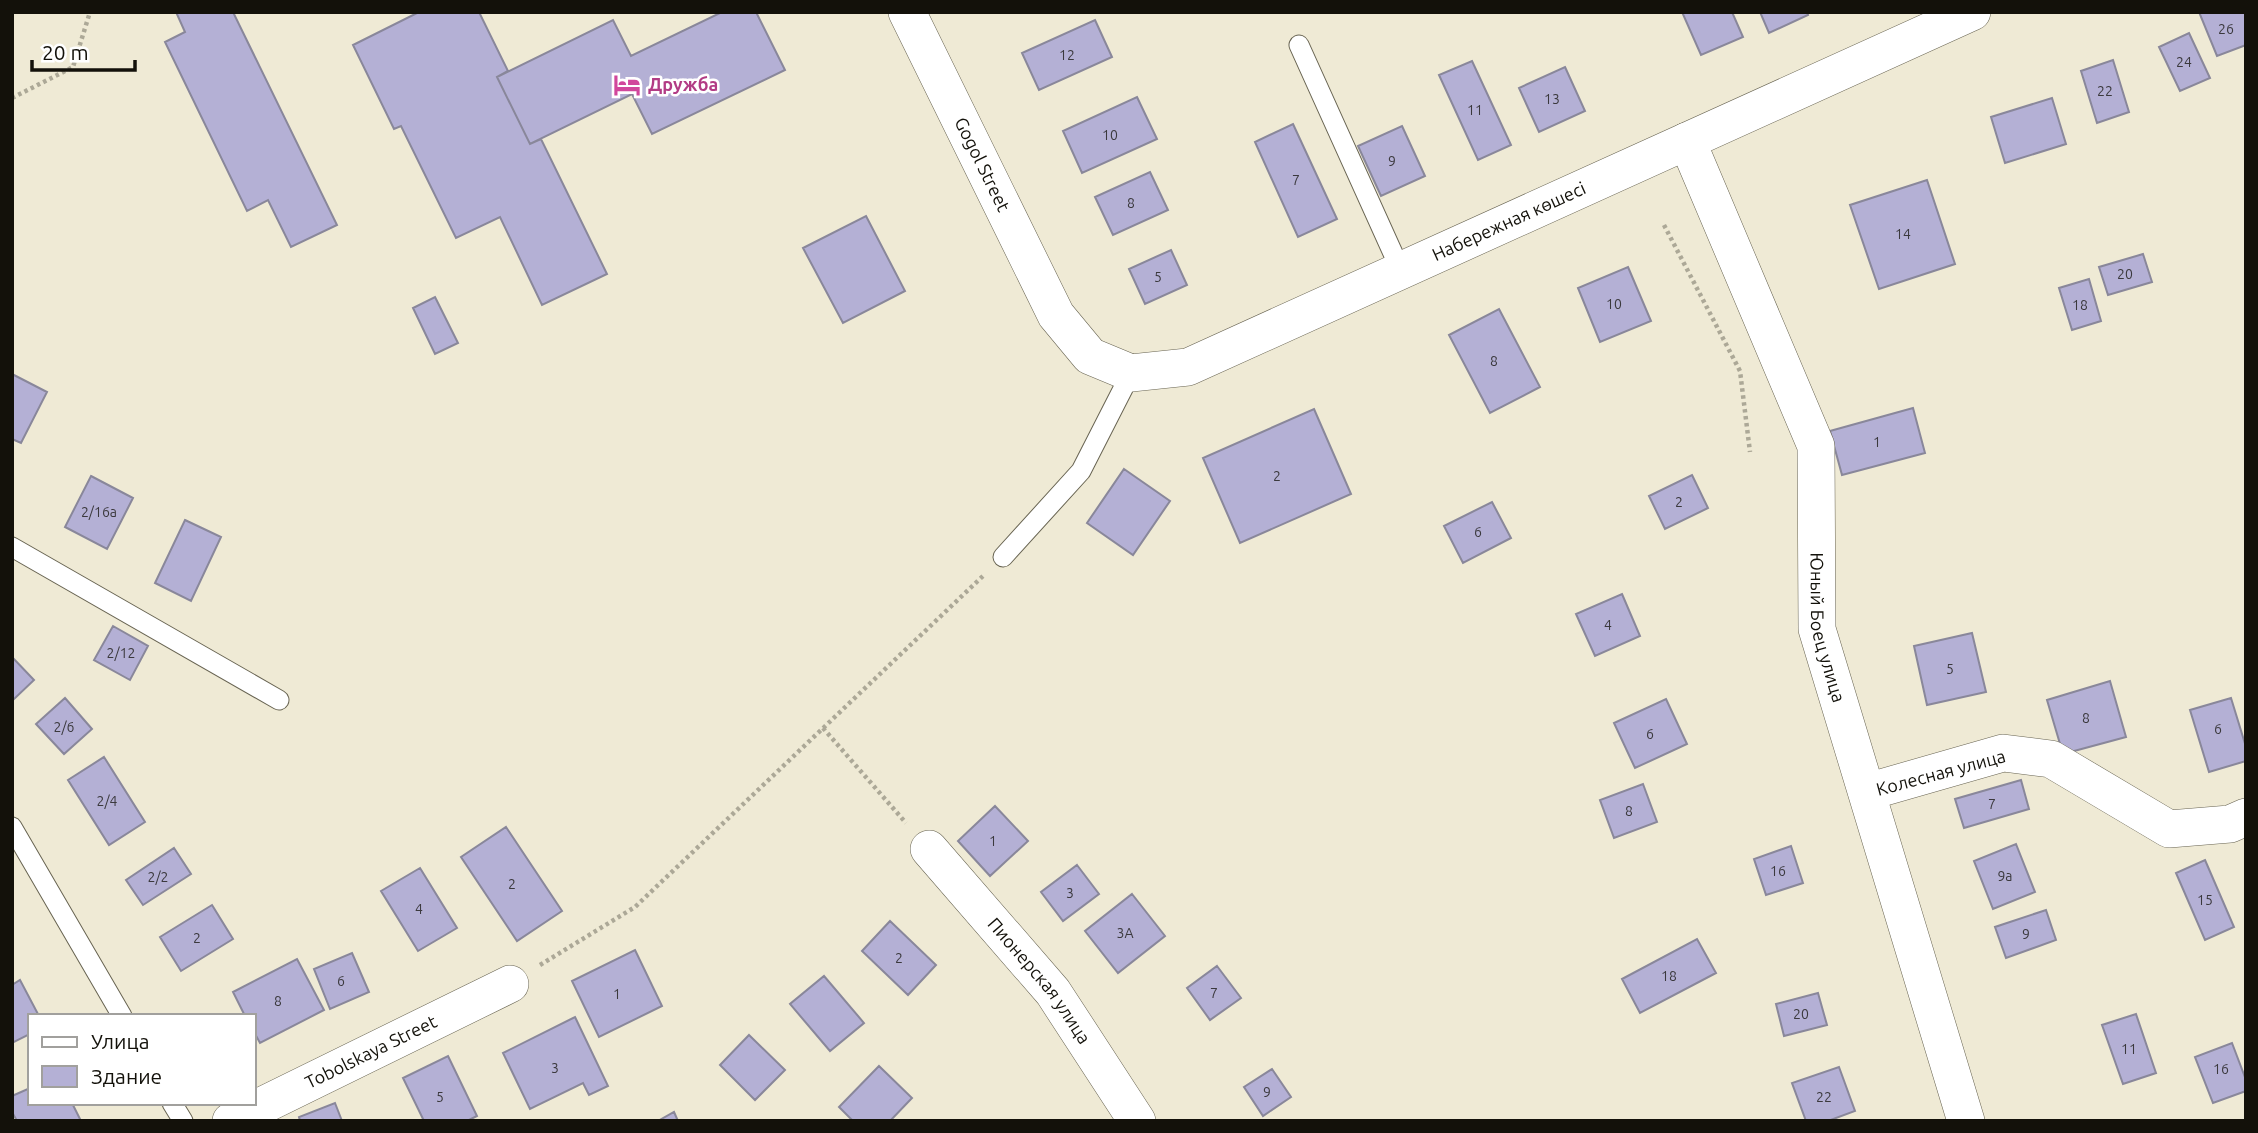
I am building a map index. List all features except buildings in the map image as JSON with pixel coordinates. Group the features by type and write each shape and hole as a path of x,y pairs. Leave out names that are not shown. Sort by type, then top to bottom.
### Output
{"street":[{"name":"Gogol Street","path":"906,12 1056,315"},
{"name":"Набережная көшесі","path":"1056,315 1090,356 1131,373 1188,367 1967,13"},
{"name":"Юный Боец улица","path":"1687,141 1816,446 1817,629 1966,1121"},
{"name":"Колесная улица","path":"1867,792 2003,753 2052,759 2169,829 2230,824 2246,817"},
{"name":"Пионерская улица","path":"929,849 1053,992 1137,1121"},
{"name":"Tobolskaya Street","path":"231,1121 510,984"}],"lane":[{"path":"1298,45 1401,271"},
{"path":"1003,557 1081,471 1131,373"},
{"path":"12,547 279,700"},
{"path":"12,828 121,1014"},
{"path":"173,1105 183,1121"}],"path":[{"path":"12,99 73,67 90,12"},
{"path":"1664,225 1740,371 1750,452"},
{"path":"510,984 635,907 1003,557"},
{"path":"823,729 929,849"}],"place":[{"name":"Дружба","path":"627,85"}]}
